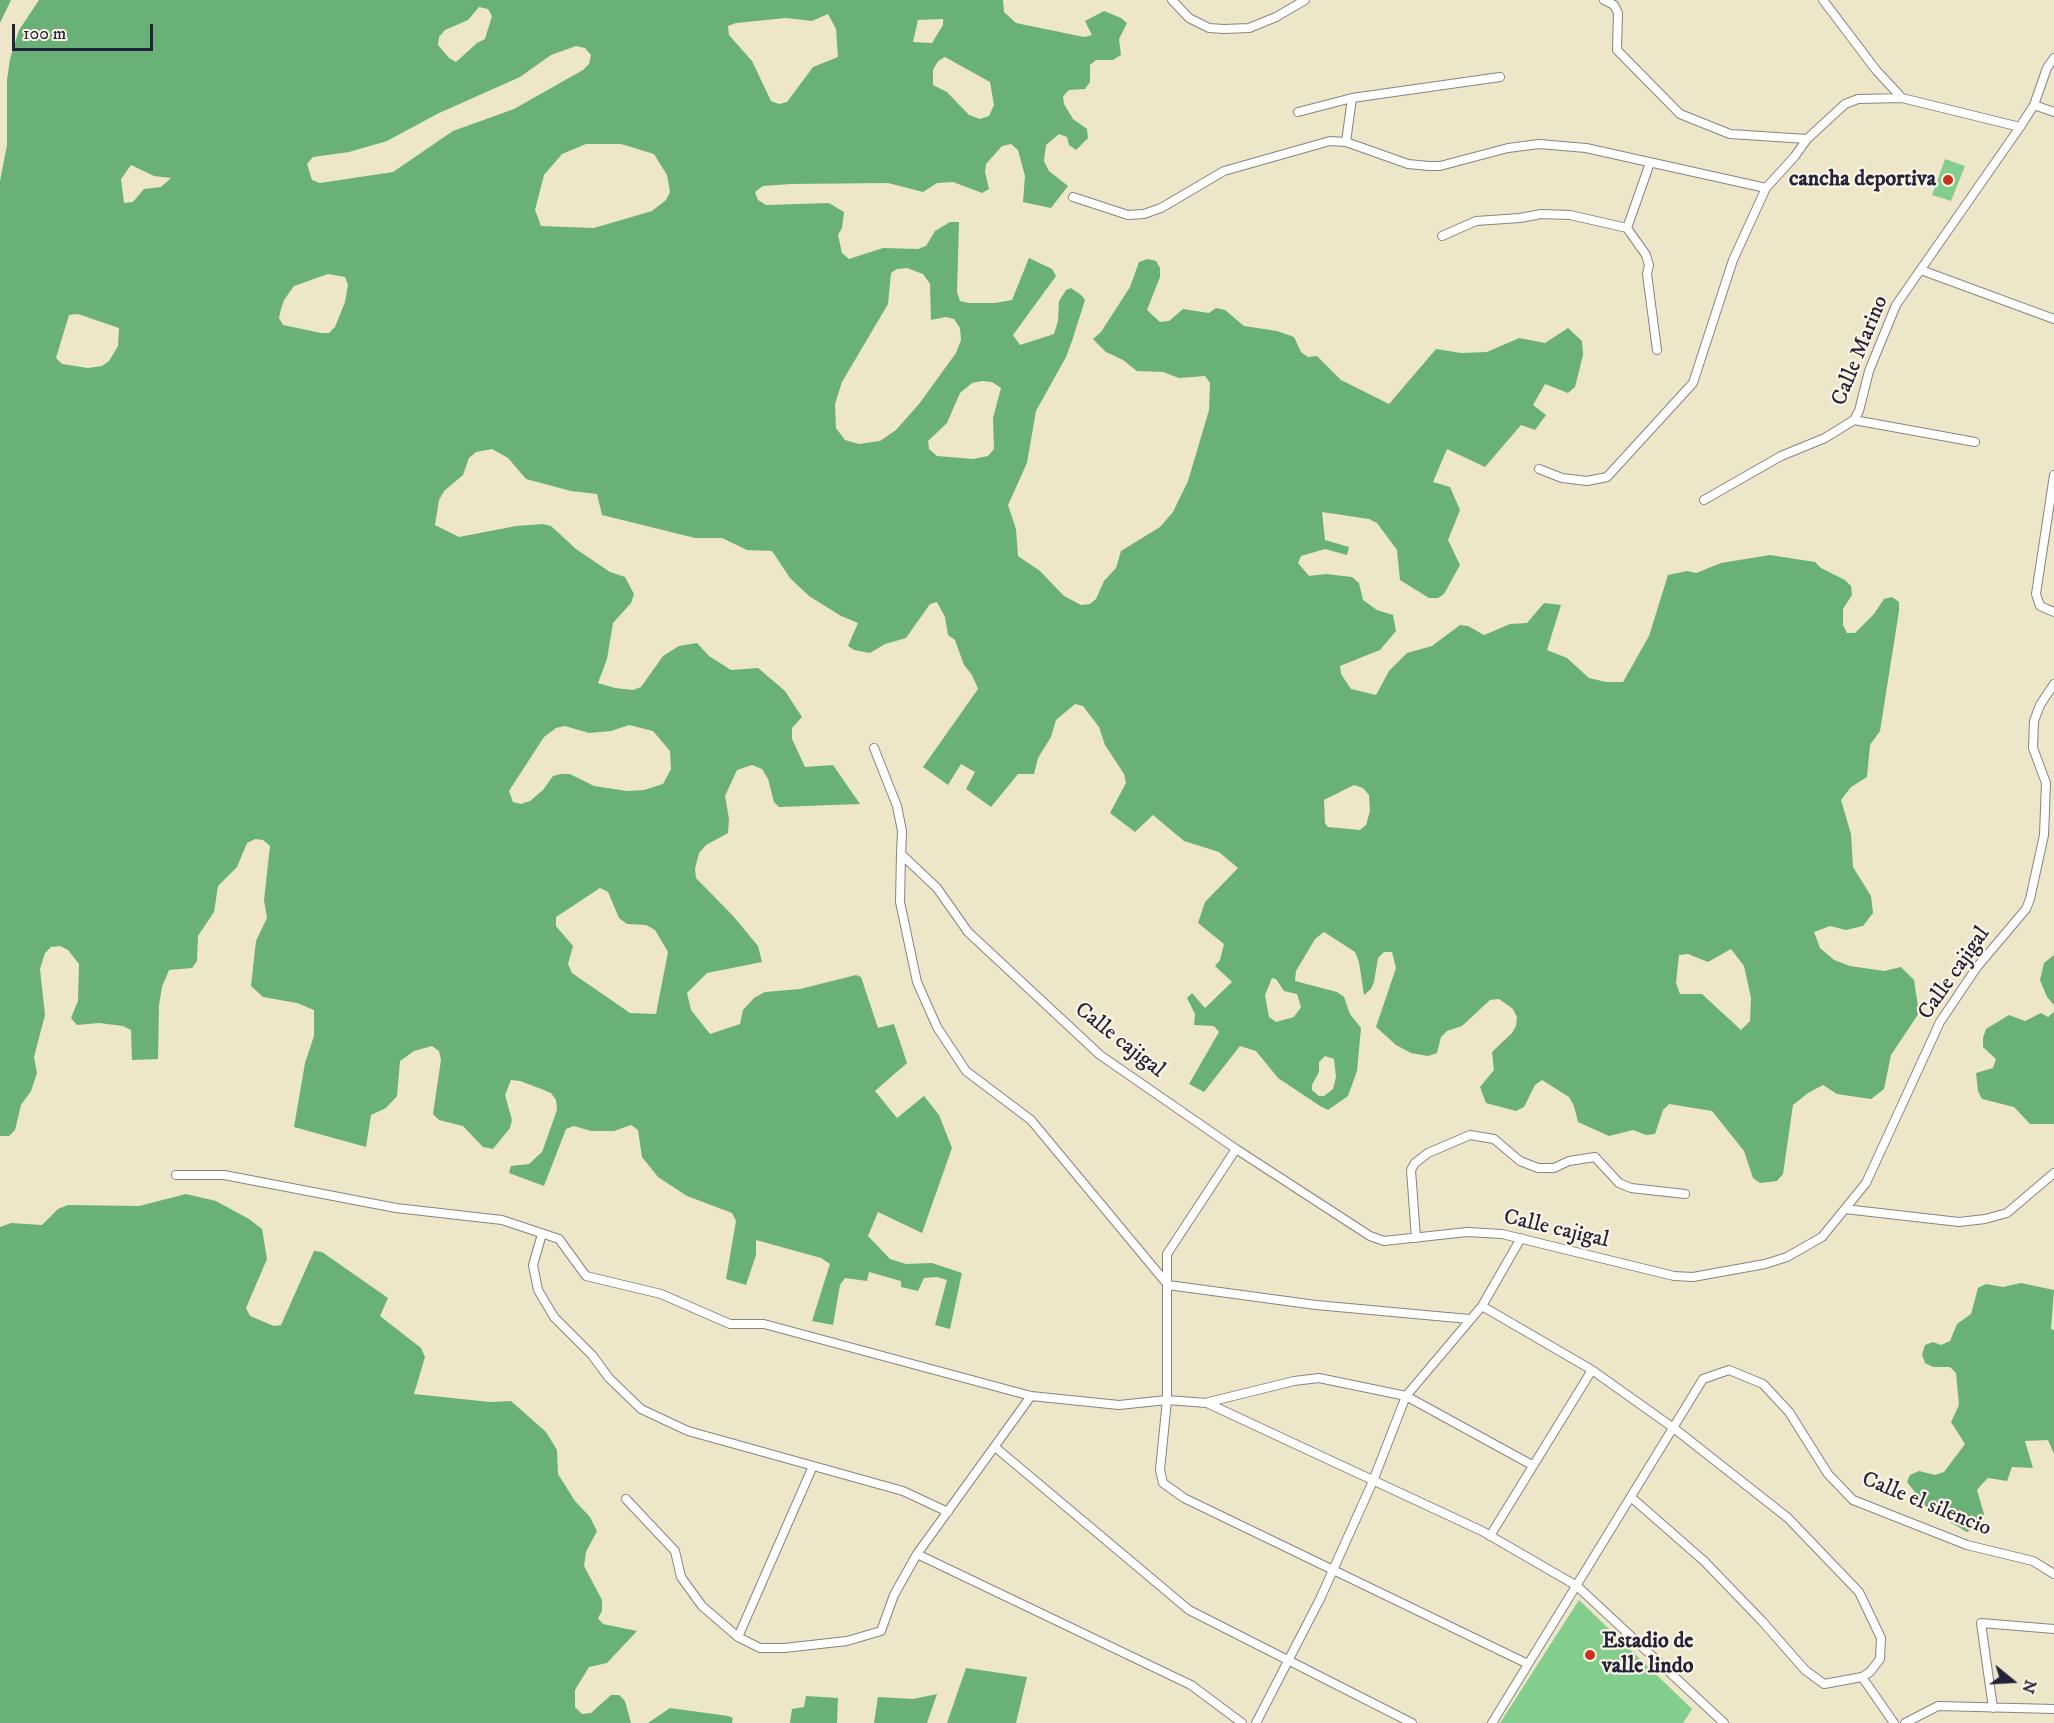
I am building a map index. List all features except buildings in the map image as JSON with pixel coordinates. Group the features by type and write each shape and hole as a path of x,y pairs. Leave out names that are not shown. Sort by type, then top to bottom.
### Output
{"street":[{"path":"1172,0 1189,18 1209,28 1224,29 1249,28 1276,17 1305,0"},
{"path":"1604,0 1614,5 1618,13 1617,50 1680,114 1730,134 1807,138"},
{"path":"1823,0 1876,70 1902,98"},
{"path":"1539,469 1562,478 1587,481 1607,477 1682,398 1693,384 1733,260 1766,188 1795,156 1807,138 1852,100 1902,98 2020,127 2034,105 2046,68 2054,58"},
{"path":"1298,112 1352,98 1500,77"},
{"path":"1347,142 1352,98"},
{"path":"2034,105 2054,112"},
{"name":"Calle Marino","path":"1704,500 1781,456 1825,438 1854,420 1869,371 1896,305 2020,127"},
{"path":"1073,197 1128,215 1144,214 1161,208 1224,171 1330,141 1347,142 1407,164 1429,166 1440,166 1508,148 1539,144 1586,148 1766,188"},
{"path":"1627,228 1650,163"},
{"path":"1442,236 1476,221 1520,218 1540,214 1570,215 1627,228 1646,255 1649,265 1647,274 1657,350"},
{"path":"1921,270 2054,319"},
{"path":"1854,420 1975,442"},
{"path":"2054,475 2036,594 2040,606 2054,612"},
{"name":"Calle cajigal","path":"902,854 937,888 968,932 1100,1055 1236,1149 1370,1236 1384,1241 1467,1232 1521,1238 1674,1276 1693,1277 1765,1264 1787,1257 1822,1237 1866,1183 1940,1022 1977,967 2026,909 2044,835 2050,785 2033,748 2034,728 2040,705 2054,684"},
{"path":"874,748 897,806 902,831 900,902 917,982 937,1027 966,1071 1031,1120 1168,1285 1316,1305 1469,1319"},
{"path":"1416,1238 1411,1170 1415,1162 1470,1135 1494,1139 1520,1161 1538,1168 1554,1168 1569,1161 1595,1157 1619,1183 1631,1188 1685,1194"},
{"path":"1236,1149 1167,1254 1167,1400 1160,1470 1162,1483 1184,1498 1528,1664"},
{"path":"1845,1209 1959,1222 1985,1219 2007,1214 2054,1173"},
{"path":"176,1175 224,1175 396,1208 502,1221 559,1239 586,1276 661,1294 730,1324 764,1324 1031,1396 1119,1405 1167,1400 1207,1403 1294,1381 1319,1378 1406,1396 1532,1465"},
{"path":"542,1234 532,1265 538,1290 554,1317 592,1355 609,1378 641,1409 688,1431 903,1491 948,1512"},
{"path":"1256,1723 1289,1660 1373,1481 1406,1396 1482,1306 1521,1238"},
{"path":"1482,1306 1592,1370 1675,1429 1788,1518 1859,1592 1881,1638 1880,1659 1870,1672 1862,1677 1824,1684 1805,1670 1704,1561 1632,1498"},
{"path":"1490,1536 1592,1370"},
{"name":"Calle el silencio","path":"1675,1429 1703,1379 1729,1370 1763,1384 1789,1412 1828,1474 1853,1500 1967,1545 2033,1561 2054,1574"},
{"path":"626,1499 675,1551 681,1577 702,1606 738,1636 760,1648 784,1648 847,1641 881,1631 894,1595 917,1554 1031,1396"},
{"path":"1207,1403 1490,1536 1577,1586 1724,1723"},
{"path":"1492,1723 1675,1429"},
{"path":"995,1447 1189,1610 1412,1723"},
{"path":"738,1636 813,1466"},
{"path":"917,1554 1191,1685 1242,1723"},
{"path":"1993,1708 1981,1623 2054,1629"},
{"path":"1862,1677 1894,1723"},
{"path":"1905,1723 1938,1706 2054,1709"}],"green space":[{"path":"0,0 11,0 0,23"},
{"path":"39,0 1003,0 1004,12 1016,23 1084,37 1092,35 1085,21 1104,11 1121,18 1127,23 1119,39 1121,55 1113,60 1096,60 1090,65 1090,82 1085,89 1069,90 1063,96 1064,104 1073,119 1087,129 1088,138 1076,150 1069,145 1067,137 1059,134 1046,145 1044,161 1049,171 1068,186 1051,208 1023,202 1025,176 1018,150 1011,144 1002,146 986,164 985,172 989,189 982,193 953,182 937,183 923,192 888,183 790,184 763,186 755,192 758,200 766,205 829,203 844,212 842,228 838,235 842,253 849,259 883,248 918,249 926,246 935,231 950,222 959,222 957,292 960,301 995,303 1012,300 1029,258 1052,269 1056,276 1013,335 1020,345 1054,334 1058,321 1059,301 1066,290 1071,288 1085,300 1066,357 1036,411 1027,463 1008,505 1016,529 1018,556 1040,571 1064,596 1081,605 1090,604 1096,599 1104,581 1116,568 1121,551 1160,527 1173,512 1188,481 1209,410 1210,383 1205,376 1179,378 1163,372 1137,371 1123,360 1106,352 1093,339 1101,332 1130,287 1139,262 1148,259 1156,261 1160,268 1160,277 1147,310 1160,322 1169,321 1183,309 1209,313 1216,308 1225,310 1244,326 1277,331 1294,337 1301,352 1308,357 1317,356 1341,380 1389,404 1436,349 1461,353 1487,352 1519,338 1545,343 1568,328 1582,341 1583,355 1575,387 1568,393 1545,384 1533,405 1546,415 1535,430 1521,425 1485,467 1447,449 1433,482 1450,487 1460,510 1448,540 1460,565 1444,594 1438,598 1429,598 1400,580 1397,550 1377,523 1369,519 1322,512 1325,540 1349,547 1347,555 1325,549 1301,556 1298,563 1309,576 1326,574 1352,577 1359,583 1363,600 1377,610 1393,615 1396,631 1380,650 1340,666 1341,674 1351,689 1376,695 1389,671 1407,653 1432,646 1460,625 1468,626 1484,635 1510,624 1527,623 1544,603 1561,605 1547,650 1567,658 1589,678 1606,682 1623,682 1649,636 1668,575 1687,571 1696,573 1721,563 1770,555 1815,562 1851,586 1852,595 1843,609 1843,625 1847,633 1855,633 1874,614 1884,599 1892,597 1899,602 1880,731 1870,745 1867,777 1851,787 1841,800 1851,834 1853,867 1871,896 1873,913 1863,926 1846,930 1830,926 1814,932 1820,948 1834,960 1850,966 1884,971 1901,967 1914,980 1919,1013 1891,1055 1884,1089 1871,1099 1837,1094 1823,1085 1808,1093 1793,1105 1783,1174 1777,1181 1760,1183 1753,1178 1744,1151 1712,1111 1669,1104 1663,1110 1655,1134 1646,1135 1633,1130 1609,1136 1578,1122 1569,1097 1542,1080 1535,1085 1524,1107 1516,1111 1486,1103 1480,1087 1494,1070 1492,1052 1512,1033 1516,1026 1517,1017 1513,1009 1499,999 1490,1000 1462,1026 1447,1031 1441,1037 1437,1053 1428,1056 1411,1053 1396,1045 1376,1027 1396,968 1392,952 1384,952 1378,958 1374,982 1371,989 1364,995 1359,962 1355,952 1324,932 1315,939 1296,971 1295,981 1337,992 1344,997 1350,1014 1361,1028 1357,1071 1348,1096 1328,1110 1278,1078 1256,1051 1240,1046 1204,1092 1189,1084 1219,1032 1214,1026 1194,1025 1195,1014 1187,998 1192,993 1205,1008 1232,982 1215,966 1220,960 1224,944 1198,923 1205,902 1238,868 1219,852 1184,841 1153,815 1135,832 1110,813 1126,783 1124,774 1105,745 1099,727 1083,706 1075,704 1056,720 1051,737 1038,758 1034,774 1018,774 991,807 966,789 975,772 961,764 948,785 923,767 978,689 972,675 964,665 955,640 948,635 945,617 937,602 930,604 906,638 885,644 870,653 854,650 848,646 858,623 841,616 809,596 790,578 772,551 747,550 722,538 695,538 602,515 597,494 571,491 526,479 508,458 492,449 476,452 469,458 463,475 444,491 439,500 435,525 459,537 516,526 543,524 551,526 576,549 610,572 625,577 634,594 631,603 613,623 607,659 598,683 633,690 641,687 663,656 679,646 697,643 709,656 731,670 758,668 785,691 802,717 792,728 792,739 805,767 833,765 860,804 779,807 774,802 768,779 762,769 752,765 737,770 725,796 729,819 728,833 706,845 699,853 695,869 696,878 734,917 758,946 762,962 707,973 687,993 691,1010 710,1034 740,1024 743,1010 754,998 765,992 800,989 856,975 861,977 878,1028 894,1024 907,1063 875,1091 897,1118 924,1096 939,1115 952,1148 922,1233 878,1212 868,1236 890,1259 906,1264 932,1263 962,1273 950,1329 935,1325 947,1280 937,1277 924,1278 918,1291 901,1287 901,1281 869,1272 867,1281 845,1278 840,1285 833,1325 812,1321 830,1264 821,1258 756,1240 756,1255 746,1285 726,1279 736,1221 732,1213 687,1196 658,1177 642,1157 638,1130 631,1125 614,1131 591,1131 574,1126 566,1129 544,1186 509,1173 511,1166 529,1164 542,1152 557,1110 556,1100 551,1093 520,1081 511,1080 505,1095 512,1120 510,1128 493,1149 483,1147 463,1126 439,1120 433,1114 441,1060 439,1051 432,1046 414,1051 400,1061 397,1096 386,1108 371,1115 366,1147 294,1127 305,1063 314,1036 314,1010 297,1003 263,997 251,986 256,941 267,918 264,900 270,846 263,840 255,839 247,843 237,867 218,886 214,912 198,936 197,961 192,968 169,970 162,987 159,1005 158,1059 132,1060 131,1030 123,1026 99,1023 77,1025 71,1018 78,1001 79,964 68,950 60,946 51,947 45,953 40,969 45,1015 34,1057 37,1073 31,1091 21,1105 15,1130 9,1136 0,1136 0,181 7,145 7,80 10,59 19,30","holes":["479,7 488,9 492,16 485,39 477,43 456,62 449,58 438,45 439,37 445,30 468,20","828,14 836,29 838,57 813,67 787,102 779,104 771,101 752,61 729,35 728,26 736,23 786,18 812,21","943,19 943,25 932,43 913,42 918,20","576,46 585,48 591,55 589,64 583,70 514,109 453,131 393,172 320,183 312,180 307,164 313,157 349,152 387,141 437,114 520,77 551,55","945,57 990,82 994,105 989,116 980,119 969,115 947,92 933,85 933,70 938,61","586,144 621,144 654,154 667,175 670,192 666,200 652,211 594,228 541,226 535,210 544,175 562,154","131,165 154,176 171,178 161,187 144,189 133,202 124,203 121,179","907,268 923,274 930,284 931,320 946,317 954,319 960,328 961,340 956,353 919,404 896,430 880,441 859,444 845,440 836,428 835,404 842,382 888,304 891,273 897,269","328,274 345,277 348,285 345,302 335,327 329,333 283,325 279,318 284,300 294,286","78,314 119,328 118,346 109,361 102,366 88,368 62,364 56,358 69,315","992,382 1001,388 993,418 994,449 988,456 973,459 937,456 929,449 928,441 947,423 960,393 972,383","629,725 653,731 670,751 671,769 663,784 644,790 627,791 594,786 570,774 561,774 553,776 543,790 530,801 521,804 513,802 509,791 544,737 556,728 565,726 589,733 611,731","1354,785 1363,788 1369,795 1370,811 1366,825 1360,830 1328,827 1325,823 1324,800","600,888 608,892 619,918 627,924 646,925 655,930 668,952 656,1014 630,1013 572,973 568,964 573,946 556,926 556,917","1731,949 1744,966 1751,998 1750,1021 1741,1030 1702,994 1680,994 1676,983 1679,955 1688,954 1708,962","1272,978 1276,979 1284,991 1297,994 1301,1007 1294,1017 1276,1022 1269,1017 1265,995","1325,1056 1334,1059 1336,1077 1333,1089 1324,1096 1319,1096 1312,1090 1312,1085 1319,1072 1319,1062"]},
{"name":"cancha deportiva","path":"1945,159 1965,166 1951,201 1932,195"},
{"path":"2054,955 2054,1005 2047,997 2040,980 2044,963"},
{"path":"2054,1012 2054,1124 2030,1124 2014,1107 1982,1099 1978,1091 1976,1073 1993,1068 1996,1059 1983,1047 1983,1038 1986,1029 2009,1015 2025,1021 2041,1013 2048,1017"},
{"path":"186,1194 216,1201 262,1229 267,1259 246,1308 250,1316 274,1326 281,1325 314,1251 322,1252 388,1298 380,1316 421,1348 425,1357 414,1394 490,1402 511,1401 546,1432 557,1450 558,1474 575,1501 590,1517 597,1531 586,1552 584,1566 602,1600 602,1611 598,1618 603,1624 637,1631 607,1663 589,1667 575,1690 575,1707 582,1714 591,1713 611,1695 619,1695 625,1701 631,1723 0,1723 0,1227 11,1223 42,1225 58,1209 68,1205 139,1206"},
{"path":"2021,1283 2054,1290 2051,1329 2054,1330 2054,1454 2048,1440 2025,1441 2033,1468 2012,1467 2007,1481 1988,1478 1977,1490 1984,1514 1981,1523 1967,1532 1928,1509 1907,1482 1910,1475 1919,1471 1935,1475 1944,1472 1965,1444 1951,1422 1959,1405 1956,1373 1950,1367 1933,1367 1925,1363 1922,1355 1925,1345 1933,1342 1941,1345 1950,1341 1957,1324 1971,1314 1978,1288 1986,1284 2003,1287"},
{"name":"Estadio de valle lindo","path":"1579,1600 1692,1709 1683,1723 1500,1723"},
{"path":"966,1668 1027,1677 1016,1723 947,1723"},
{"path":"937,1694 927,1723 874,1723 878,1697 913,1699"},
{"path":"806,1696 838,1698 837,1723 790,1723 792,1709 804,1707"},
{"path":"670,1708 728,1716 733,1718 732,1723 648,1723"}],"place":[{"name":"cancha deportiva","path":"1948,180"},
{"name":"Estadio de valle lindo","path":"1590,1655"}]}
